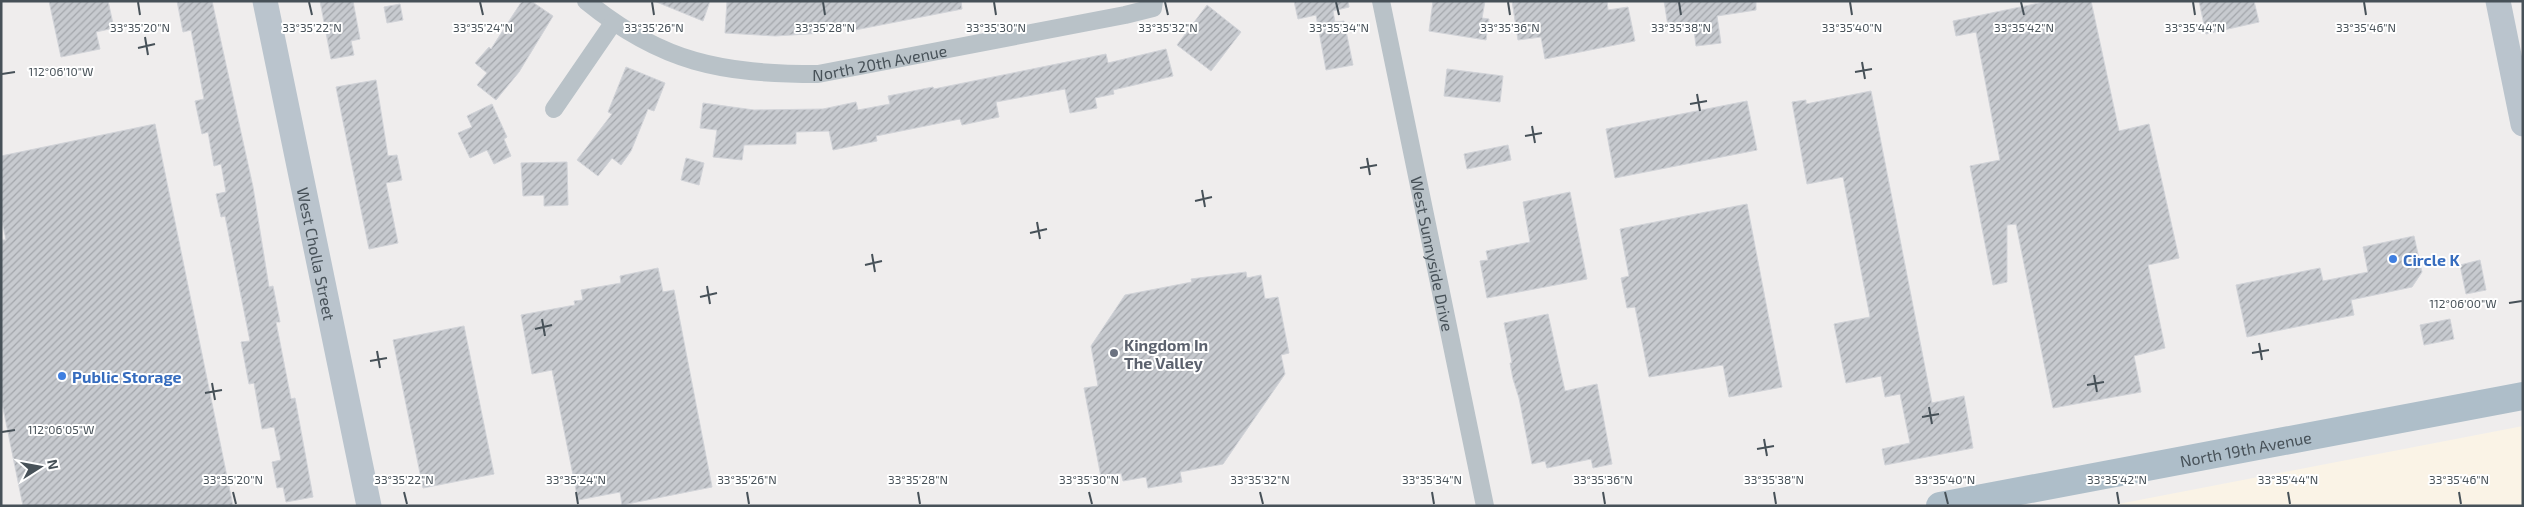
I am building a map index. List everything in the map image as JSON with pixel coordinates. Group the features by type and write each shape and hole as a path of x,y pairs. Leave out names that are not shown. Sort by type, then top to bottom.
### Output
{"main road":[{"name":"North 19th Avenue","path":"1940,506 2523,396"}],"street":[{"name":"West Cholla Street","path":"265,1 369,506"},
{"name":"North 20th Avenue","path":"586,1 613,23 652,45 701,64 770,74 818,74 1125,15 1154,4"},
{"name":"West Sunnyside Drive","path":"1380,1 1485,506"},
{"path":"2498,1 2523,124"},
{"path":"554,109 613,23"}],"shaded area":[{"path":"2523,426 2523,506 2108,506"}],"building":[{"path":"49,1 108,1 114,28 96,32 100,49 61,57"},
{"path":"177,1 212,1 253,187 269,287 273,286 280,322 276,322 291,399 295,398 313,497 286,502 283,487 277,488 272,462 281,460 274,427 262,429 254,383 249,384 241,342 250,341 225,216 221,217 216,194 226,192 221,164 214,166 208,132 202,134 195,101 204,99 191,30 183,32"},
{"path":"320,1 353,1 360,39 351,41 354,55 331,59"},
{"path":"522,1 531,1 553,16 519,72 496,100 477,85 487,73 475,63 489,47 491,49"},
{"path":"654,1 710,1 703,21"},
{"path":"727,1 961,1 962,9 855,30 854,24 822,27 823,33 775,36 725,33"},
{"path":"1294,1 1348,1 1349,7 1333,11 1335,22 1344,21 1353,65 1326,70 1316,15 1298,19"},
{"path":"1433,1 1485,1 1482,18 1489,19 1486,40 1429,31"},
{"path":"1512,1 1607,1 1608,10 1628,7 1635,41 1545,59 1541,37 1518,40"},
{"path":"1664,1 1756,1 1756,10 1717,16 1721,43 1696,46 1693,22 1668,26"},
{"path":"2049,1 2091,1 2119,131 2149,124 2179,258 2148,265 2165,348 2134,356 2141,392 2053,408 2016,224 2007,225 2007,282 1993,285 1970,166 2000,160 1976,32 1956,36 1953,21"},
{"path":"2199,1 2254,1 2259,22 2206,34"},
{"path":"400,4 403,20 387,23 384,7"},
{"path":"1207,5 1241,32 1211,71 1177,45"},
{"path":"1166,49 1173,76 1113,90 1114,94 1095,98 1097,108 1070,113 1065,89 996,102 999,117 962,125 960,119 876,136 877,141 833,150 829,131 796,132 796,144 744,145 742,160 713,157 717,130 700,128 703,103 754,110 823,109 856,102 858,110 890,104 888,96 933,87 934,89 1106,54 1108,63"},
{"path":"626,67 665,83 654,111 648,109 631,151 621,165 612,158 598,176 577,160 612,114 608,112"},
{"path":"1447,69 1503,76 1500,102 1444,96"},
{"path":"376,80 388,156 397,155 402,180 386,183 398,243 369,249 336,87"},
{"path":"1871,91 1932,403 1964,396 1973,448 1885,465 1882,449 1910,443 1900,394 1885,397 1881,376 1846,383 1834,324 1870,317 1843,177 1807,184 1792,102 1806,100 1806,104"},
{"path":"1747,101 1757,150 1615,178 1606,129"},
{"path":"492,104 507,137 504,139 511,156 494,164 487,150 470,158 458,133 472,127 467,116"},
{"path":"155,124 233,506 23,506 1,398 1,240 6,240 1,216 1,156"},
{"path":"1508,145 1511,160 1467,169 1464,154"},
{"path":"686,158 704,163 699,185 681,180"},
{"path":"567,162 568,205 544,206 544,195 523,196 521,163"},
{"path":"1570,192 1587,279 1487,298 1480,261 1488,260 1486,251 1530,242 1523,202"},
{"path":"1747,204 1782,387 1729,397 1723,365 1649,377 1635,307 1627,308 1621,278 1629,276 1620,229"},
{"path":"2414,236 2422,272 2412,287 2351,300 2354,315 2247,337 2236,285 2320,268 2323,281 2368,272 2363,247"},
{"name":"Circle K","path":"2480,260 2486,290 2466,294 2460,265"},
{"path":"658,268 663,292 674,290 712,487 622,505 620,492 578,500 552,370 532,374 521,315 575,305 574,301 583,300 581,290 621,283 620,276"},
{"path":"1246,272 1247,278 1261,275 1265,299 1278,297 1289,353 1281,355 1285,374 1223,464 1180,472 1182,482 1148,488 1146,477 1123,481 1121,473 1101,477 1084,388 1098,386 1091,346 1125,295 1192,282 1191,279"},
{"path":"1548,314 1565,391 1597,384 1612,464 1593,468 1591,459 1547,468 1545,461 1532,464 1519,398 1513,379 1510,363 1512,363 1504,323"},
{"path":"2450,319 2454,339 2424,345 2420,325"},
{"path":"464,326 494,474 423,488 393,340"}],"place":[{"name":"Circle K","path":"2393,259"},
{"name":"Kingdom In The Valley","path":"1114,353"},
{"name":"Public Storage","path":"62,376"}]}
